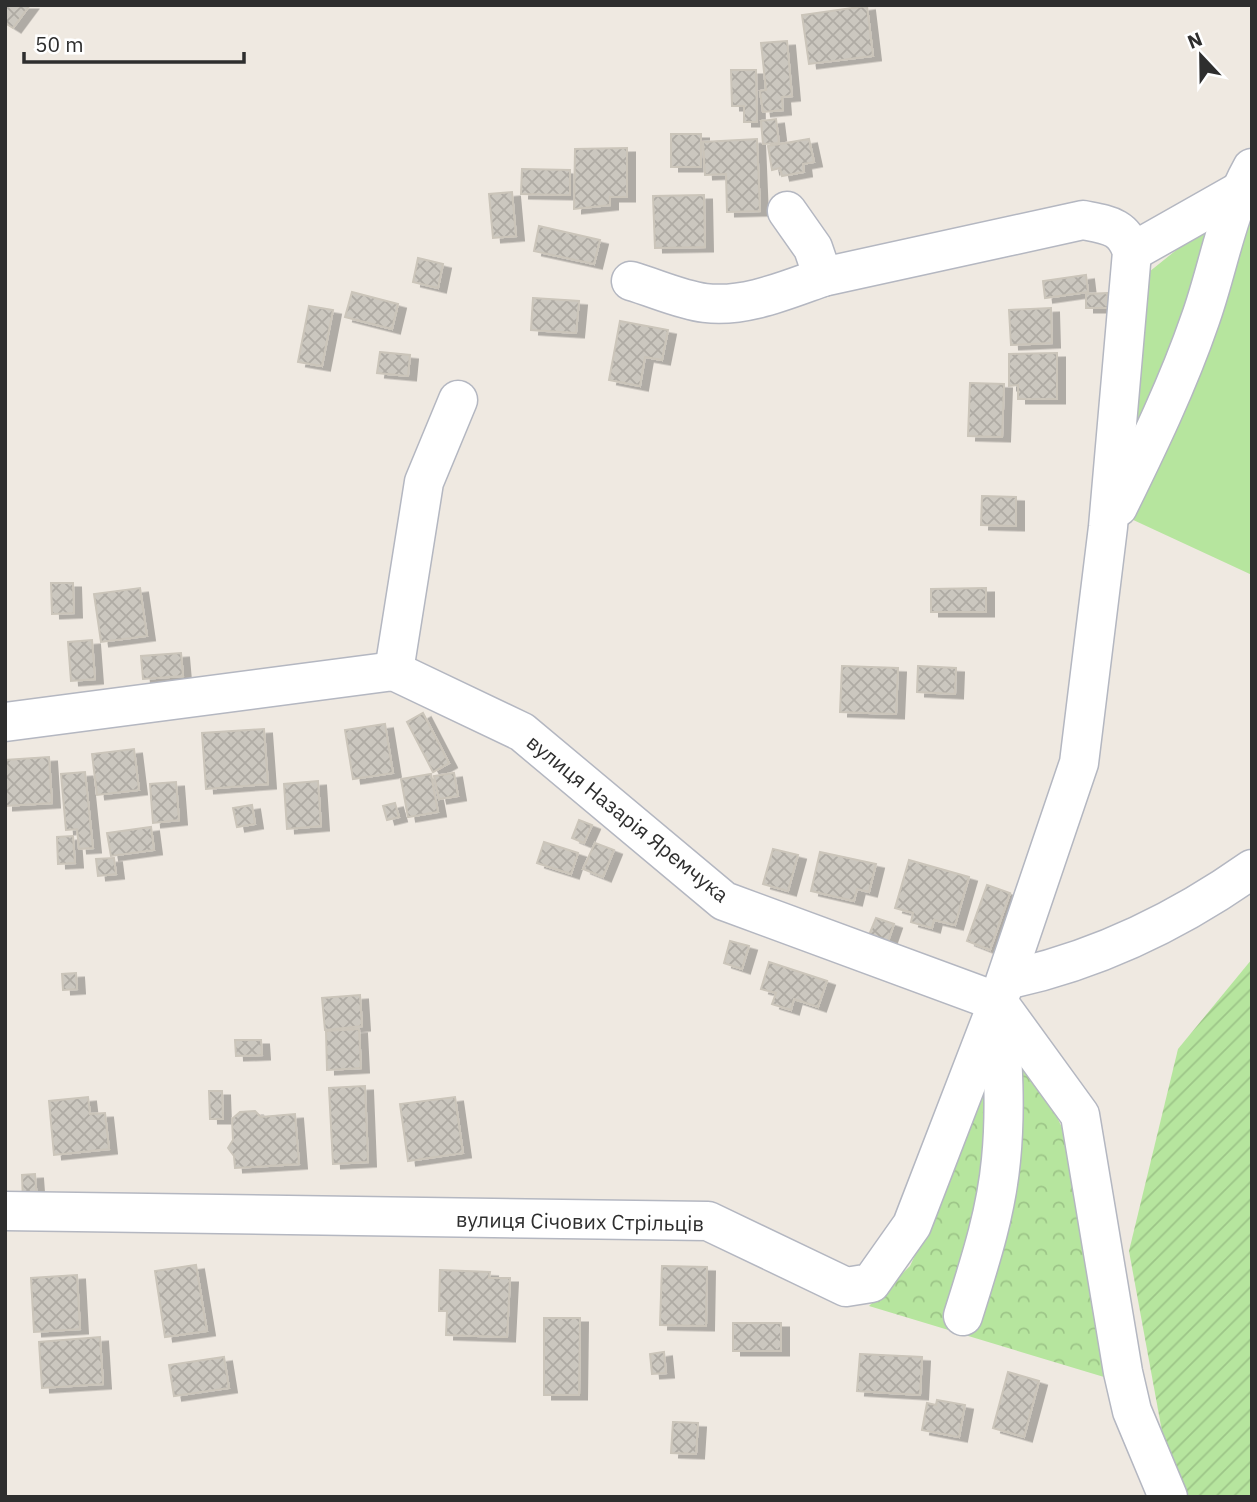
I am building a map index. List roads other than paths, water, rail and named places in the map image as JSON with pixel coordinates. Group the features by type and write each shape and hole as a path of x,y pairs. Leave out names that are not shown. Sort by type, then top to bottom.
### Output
{"street":[{"path":"631,281 704,303 732,304 779,293 823,277 1083,220 1115,226 1128,238 1132,252 1245,180"},
{"path":"1108,527 1143,456 1199,323 1245,180"},
{"path":"788,211 813,248 823,277"},
{"name":"вулиця Січових Стрільців","path":"5,1211 708,1221 846,1287 871,1283 912,1225 1002,991 1079,763 1108,527 1132,252"},
{"path":"5,722 394,671 424,482 458,400"},
{"name":"вулиця Назарія Яремчука","path":"394,671 522,732 724,901 1002,991"},
{"path":"1002,991 1153,930 1202,904 1252,869"},
{"path":"963,1316 987,1240 1001,1161 1004,1081 1002,991"},
{"path":"1002,991 1080,1115 1123,1372 1132,1411 1168,1497"}]}
